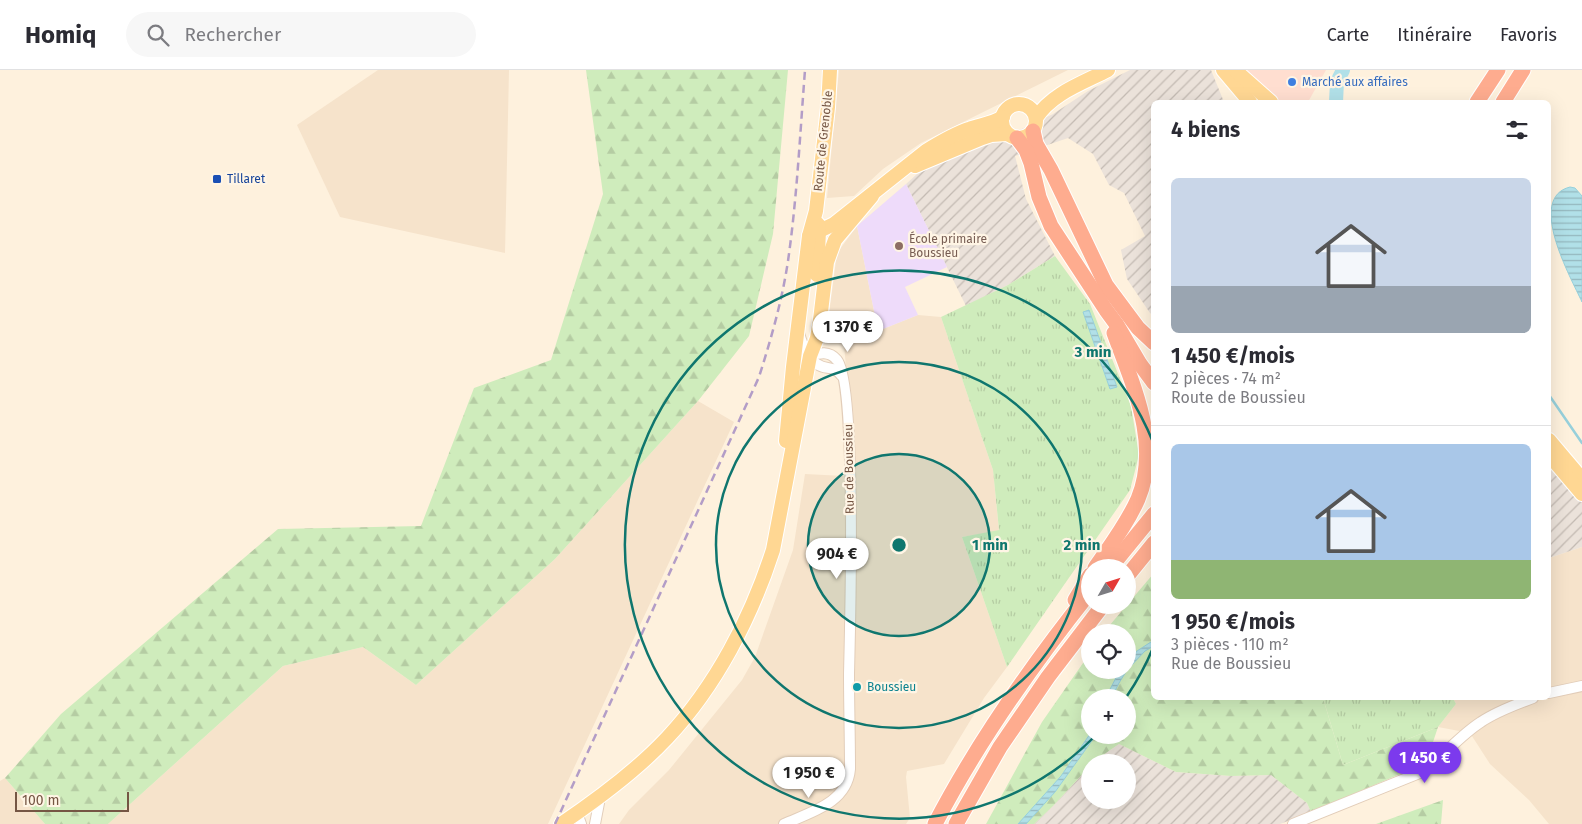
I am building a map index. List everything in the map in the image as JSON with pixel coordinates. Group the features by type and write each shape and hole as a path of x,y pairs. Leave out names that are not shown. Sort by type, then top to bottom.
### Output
{"highway":[{"path":"1478,100 1498,70"},
{"path":"1504,100 1523,70"},
{"path":"1034,124 1036,144 1052,170 1106,285 1138,328 1151,340"},
{"path":"1012,136 1026,150 1039,197 1051,226 1151,379"},
{"path":"1106,285 1106,293 1141,358 1151,372"},
{"path":"1101,559 1138,499 1146,474 1147,437 1140,405 1106,310"},
{"path":"1117,559 1151,518"},
{"path":"1136,565 1151,547"},
{"path":"1055,636 1081,591"},
{"path":"935,824 980,745 1055,636 1081,603"},
{"path":"956,824 1000,747 1054,669 1096,614"}],"main road":[{"name":"Route de Grenoble","path":"815,360 810,339 814,234 828,107 830,70"},
{"path":"1027,106 1039,101 1054,90 1090,70"},
{"path":"902,171 991,135 1023,138 1044,107 1058,96 1108,70"},
{"path":"1223,70 1248,100"},
{"path":"1235,70 1268,100"},
{"path":"814,234 834,224 940,142 1003,117 1010,107 1021,104 1027,106 1033,111 1034,124"},
{"path":"1003,117 1004,129 1012,136"},
{"path":"573,819 667,739 703,695 722,663 763,580 773,550 788,467 815,360 827,262 835,240 872,196"},
{"name":"Route de Grenoble","path":"788,467 786,440 792,367 814,234"},
{"path":"1551,442 1582,479"},
{"path":"1551,457 1582,494"}],"street":[{"name":"Rue de Boussieu","path":"784,824 825,806 837,797 849,780 850,496 847,408 844,379 838,360 830,354 815,360 802,344 798,329"},
{"path":"792,367 804,358 815,360"},
{"path":"1551,693 1582,686"},
{"path":"1293,824 1422,772 1436,763 1480,723 1503,709 1528,700"},
{"path":"595,824 597,798"}],"shaded area":[{"path":"378,70 509,70 505,253 340,217 297,125"},
{"path":"839,70 1068,70 921,143 883,169 854,196 827,198"},
{"path":"1130,70 1211,70 1223,100 1151,100 1151,314 1127,279 1121,250 1145,236 1124,193 1109,185 1093,154 1068,138 1015,156 1026,199 1055,256 1008,285 966,306 906,184 917,174 956,154 988,145 1053,114 1088,91"},
{"path":"1246,70 1326,70 1309,100 1275,100"},
{"name":"École primaire Boussieu","path":"906,184 947,267 905,287 918,315 878,331 857,226"},
{"path":"857,226 878,331 918,315 941,317 993,470 999,531 962,537 1007,667 984,698 944,764 907,771 910,818 906,824 619,824 629,810 669,770 742,680 755,657 793,550 805,474 844,476 856,485 844,344 834,340 827,329 837,253"},
{"path":"698,401 734,422 548,824 108,824 283,666 363,647 416,685 555,559"},
{"path":"1551,467 1582,502 1582,547 1551,557"},
{"path":"1582,547 1582,824 1549,824 1529,800 1490,764 1470,733 1438,727 1456,704 1454,700 1551,700 1551,557"},
{"path":"1119,744 1176,772 1231,776 1271,775 1307,803 1311,812 1280,824 1034,824 1081,776 1081,809 1136,809 1136,754 1105,754"},
{"path":"5,778 45,824 0,824 0,781"}],"green space":[{"path":"586,70 788,70 773,234 749,336 698,401 555,559 416,685 363,647 283,666 108,824 45,824 5,778 61,714 278,529 421,526 474,388 551,360 603,194"},
{"path":"1055,256 1090,304 1131,406 1139,455 1130,490 1007,667 962,537 999,530 993,470 941,317 1008,285"},
{"path":"1151,577 1151,700 1324,700 1343,765 1438,727 1426,763 1311,812 1307,803 1271,775 1231,776 1176,772 1119,744 1105,754 1081,754 1081,776 1034,824 986,824 1042,722 1081,666 1081,679 1136,679 1136,624 1111,624 1119,614 1136,614 1136,594"},
{"path":"1324,700 1454,700 1456,704 1438,727 1343,765"},
{"path":"1443,800 1441,824 1376,824"}],"water":[{"path":"1570,187 1575,188 1582,196 1582,302 1555,240 1552,222 1552,206 1557,194"},
{"path":"1089,310 1117,387 1110,389 1083,312"},
{"path":"1151,642 1151,648 1136,661 1136,652"},
{"path":"1115,679 1121,679 1116,689 1110,689"},
{"path":"1083,744 1090,744 1055,792 1026,824 1018,824 1061,776"}],"waterway":[{"path":"1336,100 1337,82 1343,70"},
{"path":"1551,398 1582,443"}],"railway":[{"path":"555,824 759,377 776,320 788,261 796,190 805,70"}],"place":[{"name":"Marché aux affaires","path":"1292,82"},
{"name":"Tillaret","path":"217,179"},
{"name":"École primaire Boussieu","path":"899,246"},
{"name":"Boussieu","path":"857,687"}]}
